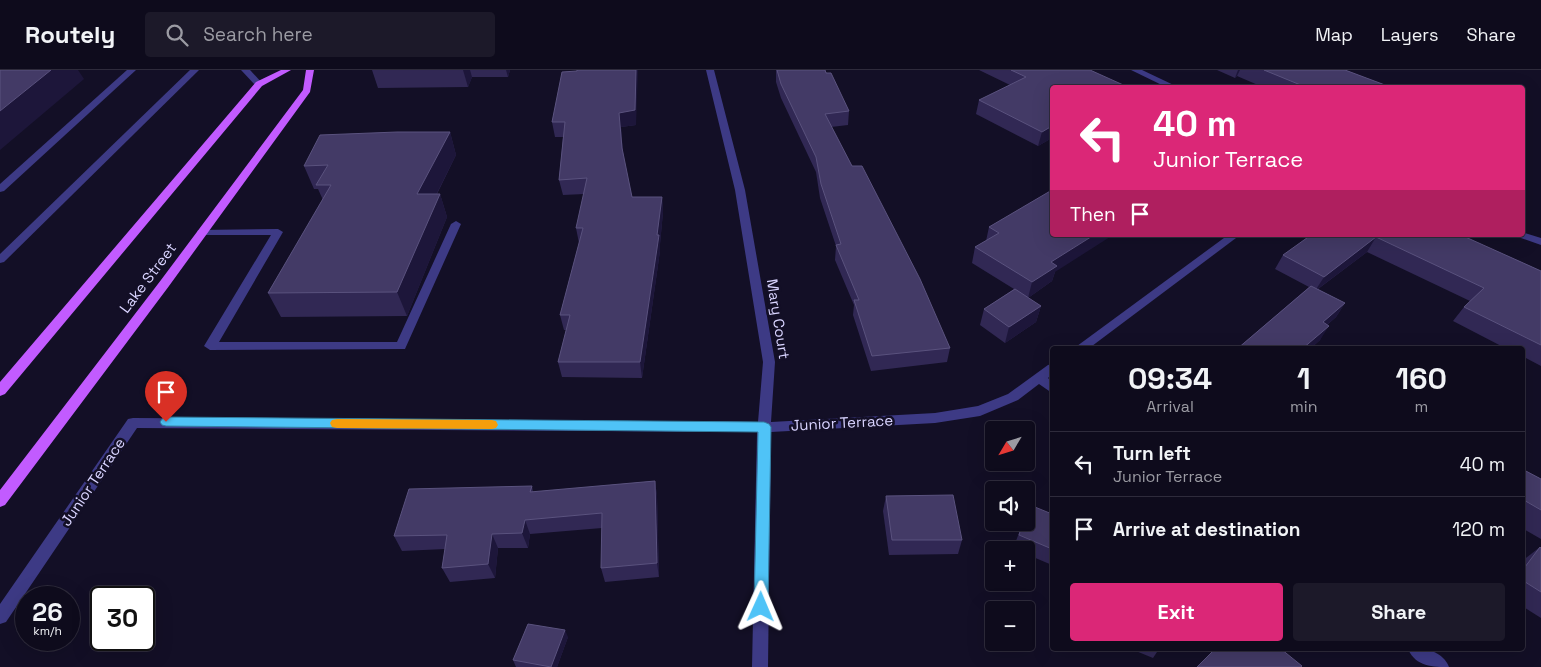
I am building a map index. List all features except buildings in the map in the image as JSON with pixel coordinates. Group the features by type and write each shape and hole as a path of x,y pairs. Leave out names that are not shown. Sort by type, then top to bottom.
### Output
{"main road":[{"path":"0,391 259,84 287,70"},
{"name":"Lake Street","path":"0,501 307,90 310,70"}],"street":[{"path":"0,189 132,70"},
{"path":"0,260 195,70"},
{"path":"245,70 259,84"},
{"name":"Mary Court","path":"710,70 740,190 770,362 764,427 760,667"},
{"path":"1135,70 1169,85"},
{"path":"202,232 278,232 210,346 401,346 456,224"},
{"path":"1525,236 1541,242"},
{"path":"1083,346 1232,237"},
{"name":"Junior Terrace","path":"0,617 133,423 764,427 935,418 980,411 1013,397 1050,370"},
{"path":"1039,378 1050,386"},
{"path":"1419,651 1441,667"}],"slow traffic":[{"path":"337,423 492,425"}],"route":[{"path":"166,422 764,427 761,607"}]}
